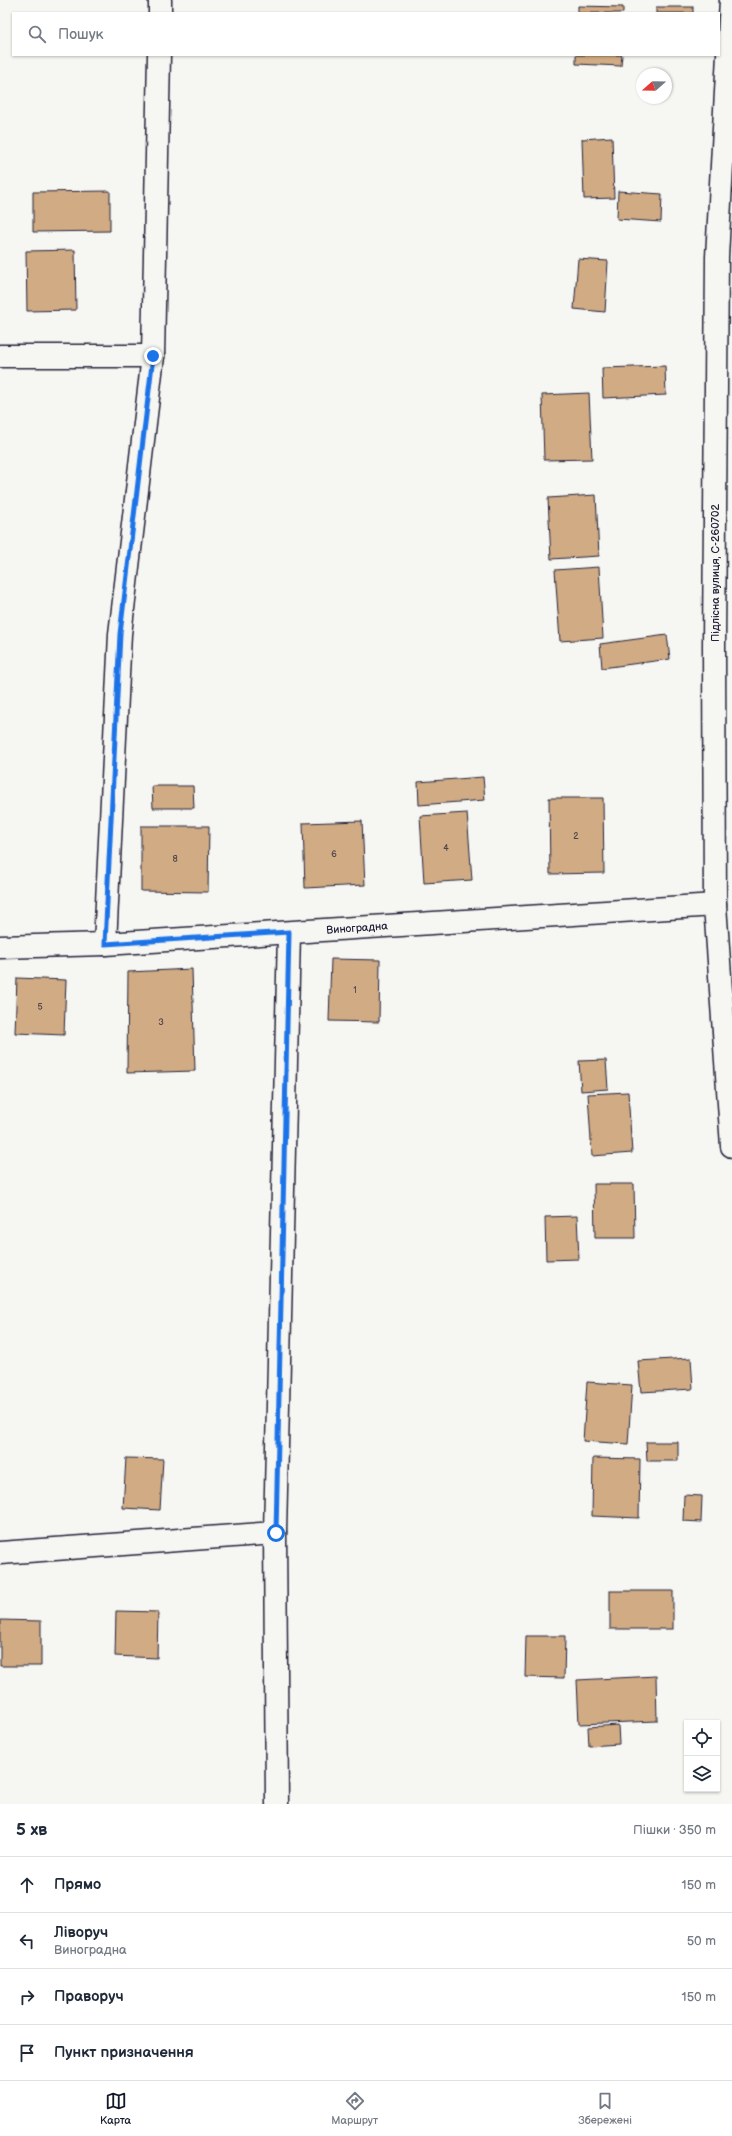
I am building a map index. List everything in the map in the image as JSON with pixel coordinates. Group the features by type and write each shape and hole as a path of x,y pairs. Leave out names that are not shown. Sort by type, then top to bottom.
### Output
{"street":[{"path":"160,0 160,12"},
{"name":"Підлісна вулиця, С-260702","path":"731,0 717,257 714,646 715,905 732,1146"},
{"path":"105,944 120,634 153,356 159,56"},
{"path":"0,356 153,356"},
{"name":"Виноградна","path":"0,947 105,944 715,905"},
{"path":"277,1804 276,1533 289,932"},
{"path":"0,1553 276,1533"}],"building":[{"path":"578,6 623,7 623,12 578,12"},
{"path":"656,7 693,7 693,12 656,12"},
{"path":"576,56 622,56 621,66 576,64"},
{"path":"612,137 614,198 584,199 582,139"},
{"path":"110,191 110,231 33,232 33,192"},
{"path":"618,191 662,194 661,222 617,219"},
{"path":"75,250 76,310 27,311 26,251"},
{"path":"578,259 608,261 605,312 574,309"},
{"path":"665,366 666,395 603,398 602,368"},
{"path":"589,393 592,459 544,460 542,395"},
{"path":"596,495 599,556 551,559 548,498"},
{"path":"599,567 603,638 560,641 555,570"},
{"path":"667,635 670,659 602,668 600,644"},
{"path":"483,777 485,800 419,805 418,782"},
{"path":"152,786 193,786 194,808 153,808"},
{"path":"549,798 603,798 604,873 550,874"},
{"path":"467,813 472,880 424,883 420,816"},
{"path":"362,821 365,885 305,888 303,823"},
{"path":"141,826 209,826 208,892 141,891"},
{"path":"331,959 380,960 379,1022 329,1021"},
{"path":"192,969 195,1071 127,1073 128,972"},
{"path":"17,978 66,980 64,1035 15,1033"},
{"path":"606,1060 608,1089 581,1091 579,1061"},
{"path":"628,1092 632,1153 592,1156 588,1094"},
{"path":"594,1184 634,1184 635,1238 595,1238"},
{"path":"577,1216 579,1259 546,1260 545,1217"},
{"path":"691,1358 693,1389 641,1392 638,1361"},
{"path":"587,1382 632,1385 628,1444 583,1441"},
{"path":"646,1442 678,1442 678,1461 647,1461"},
{"path":"126,1458 163,1459 160,1510 123,1508"},
{"path":"593,1458 640,1459 639,1518 592,1516"},
{"path":"684,1495 702,1496 701,1522 683,1521"},
{"path":"610,1591 673,1591 673,1629 610,1629"},
{"path":"116,1611 158,1612 157,1658 115,1656"},
{"path":"0,1620 41,1621 41,1666 0,1666"},
{"path":"526,1636 565,1636 564,1678 525,1677"},
{"path":"656,1676 657,1721 579,1724 577,1680"},
{"path":"618,1725 619,1744 589,1746 588,1727"}],"route":[{"path":"153,356 120,634 105,944 289,932 276,1533"}]}
